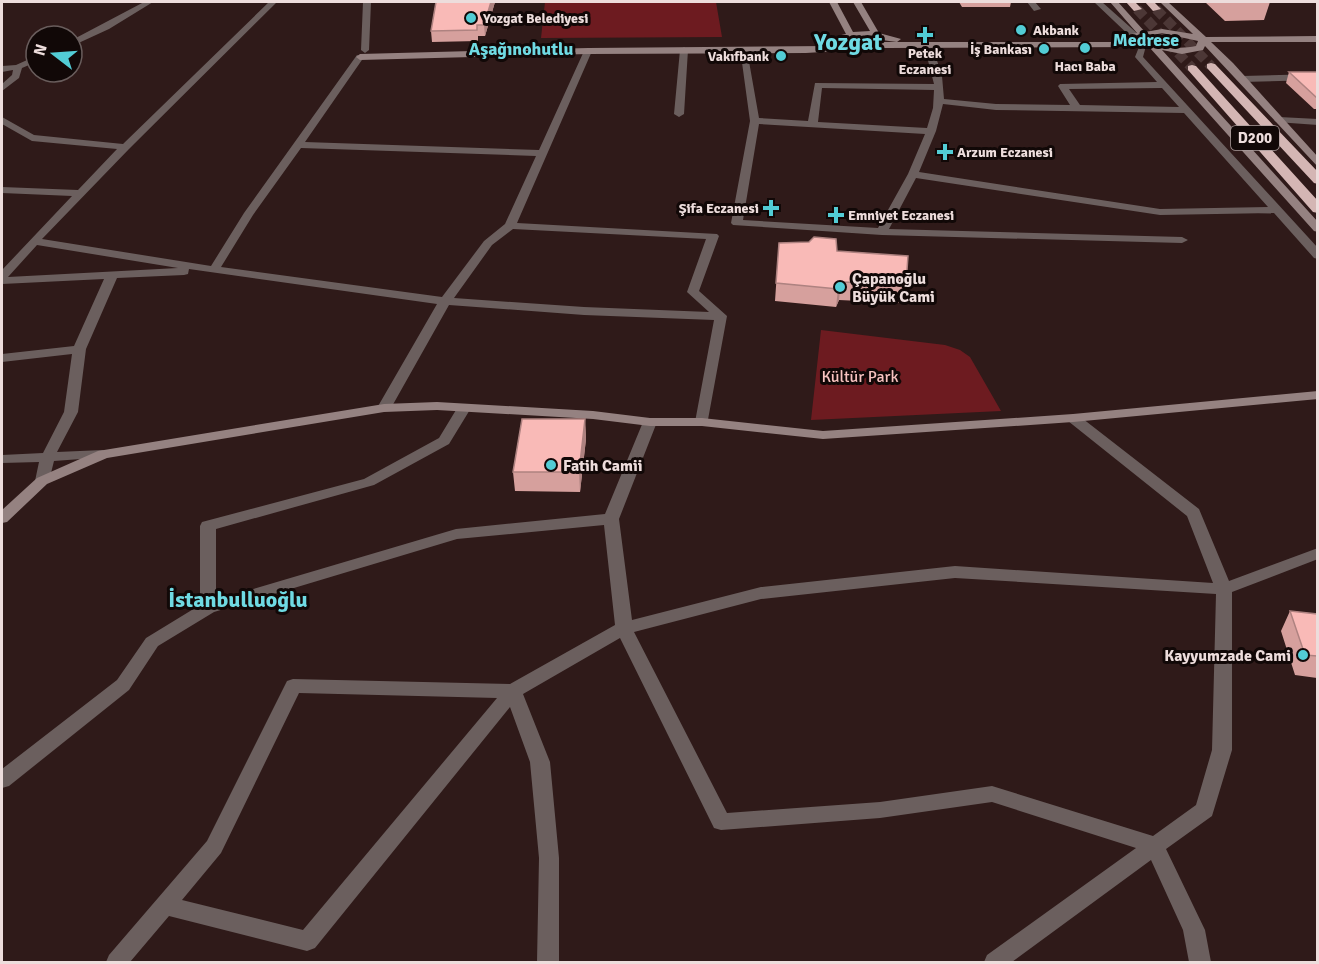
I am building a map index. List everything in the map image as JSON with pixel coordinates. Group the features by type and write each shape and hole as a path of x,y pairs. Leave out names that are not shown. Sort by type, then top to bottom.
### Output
{"highway":[{"name":"D200","path":"1211,66 1317,180"},
{"name":"D200","path":"1192,68 1317,209"}],"street":[{"path":"84,37 149,2"},
{"path":"2,279 34,241 125,147 177,97 228,42 273,2"},
{"path":"214,270 248,214 363,54 367,2"},
{"path":"833,2 850,34"},
{"path":"857,2 876,34 886,42 928,45 1145,41 1171,32 1203,40 1317,39"},
{"path":"1031,2 1037,9"},
{"path":"1098,2 1171,64 1317,229"},
{"path":"1114,2 1145,41"},
{"path":"1164,2 1230,65 1317,164"},
{"path":"1129,18 1159,22 1177,20 1179,16"},
{"path":"363,54 743,50 833,43 850,34 876,34"},
{"path":"363,54 886,42 1145,41 1175,50 1193,50 1200,48 1203,40"},
{"path":"1145,41 1140,57 1317,256"},
{"path":"882,232 913,174 931,131 939,101 939,87 928,45"},
{"path":"721,316 693,292 725,230 755,121 743,50"},
{"path":"384,408 445,301 488,243 510,226 588,51"},
{"path":"679,114 684,51"},
{"path":"1171,64 1176,58 1191,57 1212,59 1230,65"},
{"path":"2,69 24,64"},
{"path":"2,88 16,76 18,67"},
{"path":"1242,79 1317,77"},
{"path":"1077,108 1063,86 1164,85"},
{"path":"813,122 818,86 939,87"},
{"path":"939,101 996,107 1187,110"},
{"path":"2,120 32,138 125,147"},
{"path":"1278,120 1317,122"},
{"path":"755,121 813,122 931,131"},
{"path":"298,146 544,153"},
{"path":"913,174 1160,212 1277,210"},
{"path":"2,190 81,193"},
{"path":"510,226 1182,240"},
{"path":"34,241 214,270 445,301 584,311 721,316"},
{"path":"2,279 214,270"},
{"path":"42,481 48,456 71,412 79,349 112,275"},
{"path":"702,422 721,316"},
{"path":"2,358 79,349"},
{"path":"2,459 103,454 384,408 464,408 593,415 650,422 702,422 823,435 1073,418 1317,396"},
{"path":"208,608 208,526 369,482 444,441 464,408"},
{"path":"995,963 1205,810 1222,750 1224,589 1194,513 1073,418"},
{"path":"650,422 611,519 624,628 721,822 880,810 992,794 1154,845 1194,930 1200,963"},
{"path":"2,518 42,481 103,454"},
{"path":"2,780 123,685 152,642 208,608 456,534 611,519"},
{"path":"164,905 308,942 513,691 624,628 761,593 955,572 1224,589 1317,553"},
{"path":"117,963 214,847 293,686 513,691"},
{"path":"513,691 540,762 549,858 548,963"}],"green space":[{"path":"545,2 716,2 722,37 541,38"},
{"name":"Kültür Park","path":"821,330 945,345 960,350 970,357 1001,411 811,420"}],"building":[{"path":"436,2 491,2 484,25 477,25 477,30 431,31"},
{"path":"1289,72 1317,72 1317,98"},
{"path":"814,237 836,239 837,251 908,256 906,284 841,282 838,289 776,283 779,243 809,242"},
{"path":"522,419 585,419 579,472 513,472"},
{"path":"1290,611 1317,614 1317,656 1305,655"}],"tunnel":[{"path":"1137,9 1192,68"},
{"path":"1156,9 1211,66"}],"place":[{"name":"Yozgat Belediyesi","path":"471,18"},
{"name":"Akbank","path":"1021,30"},
{"name":"Petek Eczanesi","path":"925,35"},
{"name":"Hacı Baba","path":"1085,48"},
{"name":"İş Bankası","path":"1044,49"},
{"name":"Vakıfbank","path":"781,56"},
{"name":"Arzum Eczanesi","path":"945,152"},
{"name":"Şifa Eczanesi","path":"771,208"},
{"name":"Emniyet Eczanesi","path":"836,215"},
{"name":"Çapanoğlu Büyük Cami","path":"840,287"},
{"name":"Fatih Camii","path":"551,465"},
{"name":"Kayyumzade Cami","path":"1303,655"}],"district":[{"name":"Medrese","path":"1146,40"},
{"name":"Yozgat","path":"848,42"},
{"name":"Aşağınohutlu","path":"521,49"},
{"name":"İstanbulluoğlu","path":"238,599"}]}
